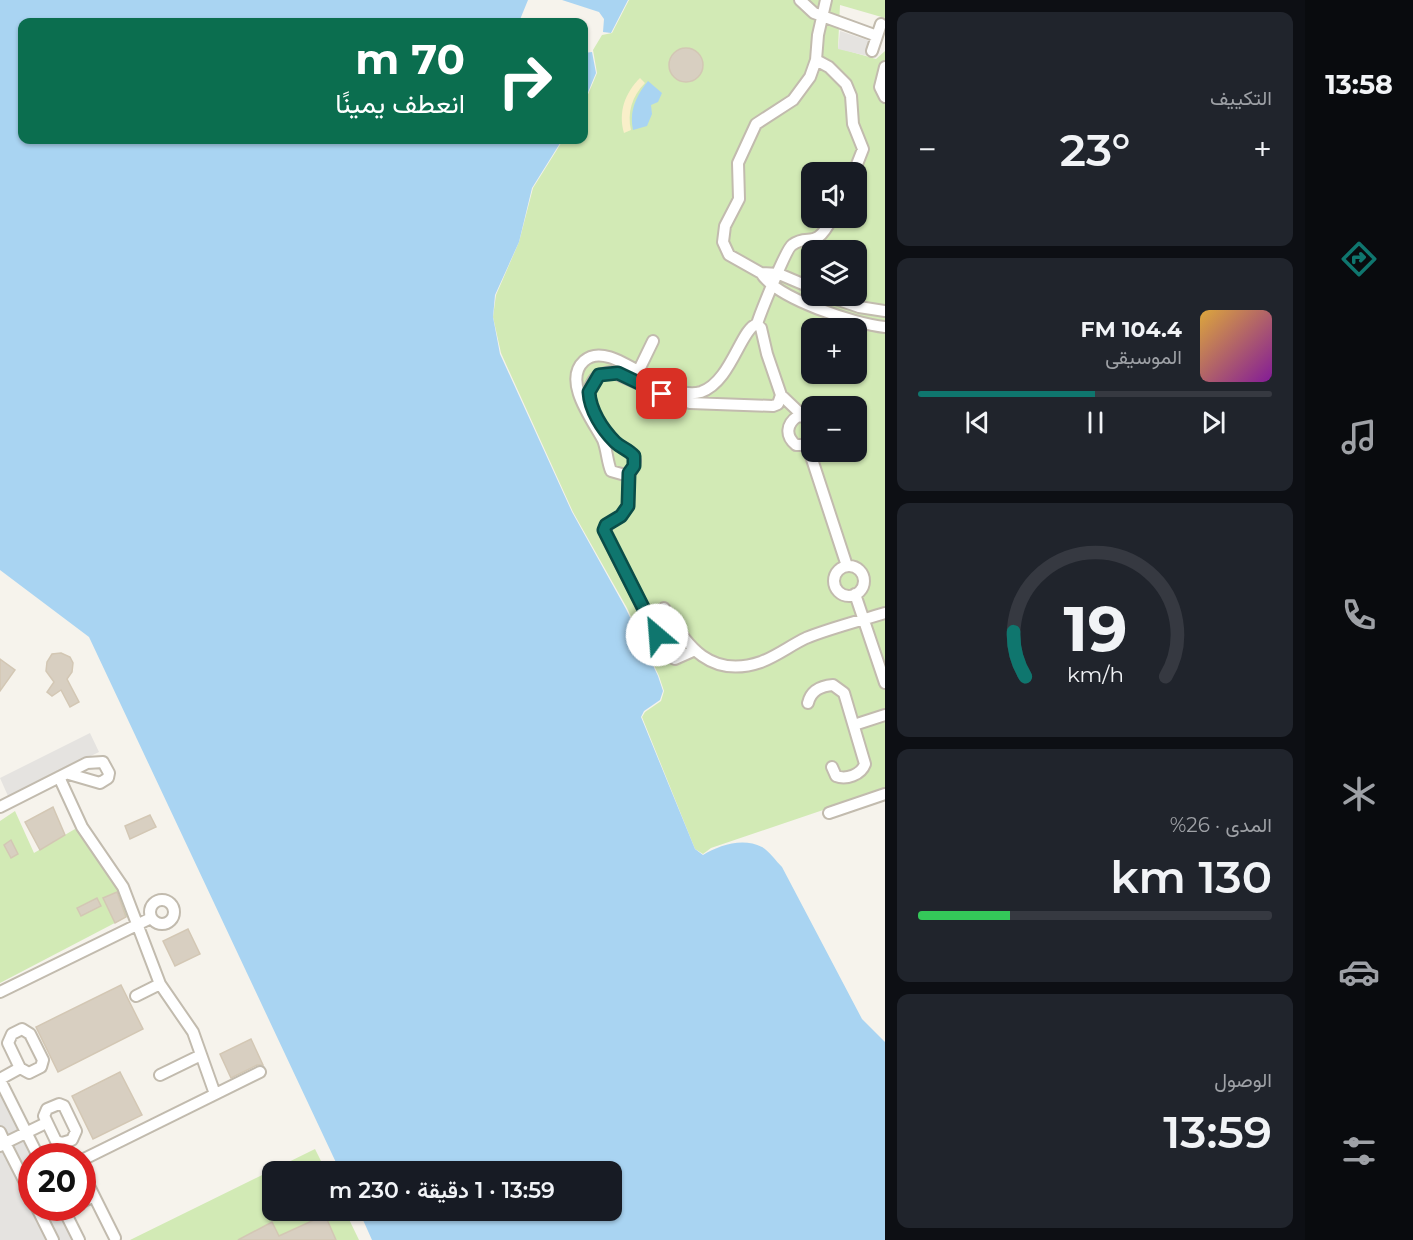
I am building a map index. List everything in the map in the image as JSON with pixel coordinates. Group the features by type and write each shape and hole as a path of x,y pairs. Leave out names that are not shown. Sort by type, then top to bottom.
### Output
{"lane":[{"path":"800,0 821,19 877,36"},
{"path":"826,0 821,19 816,60 810,77 793,100 756,124 738,163 739,199 725,226 723,242 729,255 761,273 773,286 830,314 850,321 885,327"},
{"path":"872,51 881,24"},
{"path":"816,60 835,72 849,90 853,124 863,149 858,162"},
{"path":"885,67 880,87 885,97"},
{"path":"693,651 675,660 667,655 606,535 606,525 621,516 628,506 629,473 634,466 634,456 615,442 602,426 591,405 589,392 594,380 605,372 636,376 679,392 701,392 720,378 750,328 757,324 764,302 792,245 821,236 826,228"},
{"path":"761,273 779,274 801,283"},
{"path":"856,306 885,312"},
{"path":"757,324 762,328 767,354 781,395 781,400 773,406"},
{"path":"636,376 652,341"},
{"path":"629,473 620,476 611,471 607,451 580,393 577,373 581,364 598,354 608,356 636,376 690,403 773,406 784,413 790,424 788,436 791,441 801,445"},
{"path":"781,395 801,411"},
{"path":"790,424 801,419"},
{"path":"815,462 847,566"},
{"path":"847,566 856,567 862,574 864,584 855,594 841,594 834,582 836,573 847,566"},
{"path":"855,594 885,683"},
{"path":"664,608 693,651 723,665 749,665 774,656 809,637 885,613"},
{"path":"808,703 815,691 829,686 838,687 844,693 865,761 864,768 844,778 836,776 832,767"},
{"path":"854,725 885,715"},
{"path":"0,807 64,776 82,827 123,887 160,984 189,1024 215,1094"},
{"path":"829,813 885,794"},
{"path":"0,992 151,918"},
{"path":"135,996 160,984"},
{"path":"25,1030 42,1057 41,1067 32,1072 25,1072 20,1068 4,1045 12,1034 25,1030"},
{"path":"160,1075 201,1056"},
{"path":"20,1068 0,1080 31,1143"},
{"path":"96,1153 260,1072"},
{"path":"3,1144 46,1123"},
{"path":"0,1132 3,1144 18,1171"},
{"path":"96,1200 115,1238"},
{"path":"44,1221 53,1240"},
{"path":"72,1221 79,1240"}],"green space":[{"path":"629,0 885,0 885,18 840,5 838,48 876,59 885,51 885,789 711,848 703,854 695,849 642,717 645,712 661,701 664,691 659,676 627,608 573,512 501,353 493,317 496,295 519,242 533,188 560,144 588,144 588,94 597,73 593,50 602,35 612,33"},
{"path":"15,811 34,853 75,829 100,858 132,914 0,983 0,821"},
{"path":"315,1149 321,1161 291,1161"},
{"path":"262,1175 262,1221 350,1221 359,1240 130,1240"}],"sand":[{"path":"640,78 645,83 637,93 632,105 631,130 624,133 622,110 624,103 630,90"}],"shaded area":[{"path":"840,31 879,44 876,58 838,49"},
{"path":"90,733 99,752 8,796 0,778"},
{"path":"0,1092 26,1143 18,1143 18,1221 64,1221 73,1240 0,1240"}],"water":[{"path":"0,0 528,0 521,18 18,18 18,144 560,144 532,188 519,242 495,295 493,317 500,354 572,512 626,609 658,676 663,691 660,700 644,711 641,717 695,849 703,855 724,845 739,842 755,844 770,854 782,867 862,1019 885,1042 885,1240 372,1240 363,1221 622,1221 622,1161 335,1161 89,637 0,570"},
{"path":"562,0 628,0 611,33 603,32 604,19 599,12"},
{"path":"588,52 592,52 596,73 588,92"},
{"path":"648,81 662,93 658,102 651,105 652,114 647,126 633,130 634,104"}],"building":[{"path":"686,48 698,53 703,65 698,77 686,82 674,77 669,65 674,53"},
{"path":"61,653 70,657 73,663 72,672 67,679 79,702 70,707 61,690 52,696 47,692 54,682 46,671 47,662 52,654"},
{"path":"0,659 15,670 0,691"},
{"path":"53,807 65,835 40,850 25,822"},
{"path":"150,815 156,827 130,839 125,826"},
{"path":"11,840 18,854 11,858 4,845"},
{"path":"117,892 126,917 115,923 103,898"},
{"path":"97,898 101,906 81,916 77,908"},
{"path":"188,929 200,954 175,966 163,941"},
{"path":"121,985 143,1029 58,1072 36,1027"},
{"path":"251,1039 263,1065 257,1065 231,1078 220,1054"},
{"path":"120,1072 142,1115 93,1139 72,1096"},
{"path":"312,1221 328,1221 336,1240 238,1240 272,1222 279,1236"}],"route":[{"path":"657,635 604,530 606,525 621,516 628,506 630,500 629,473 634,466 634,456 615,442 602,426 591,405 589,392 590,385 599,375 612,372 662,394"}]}
